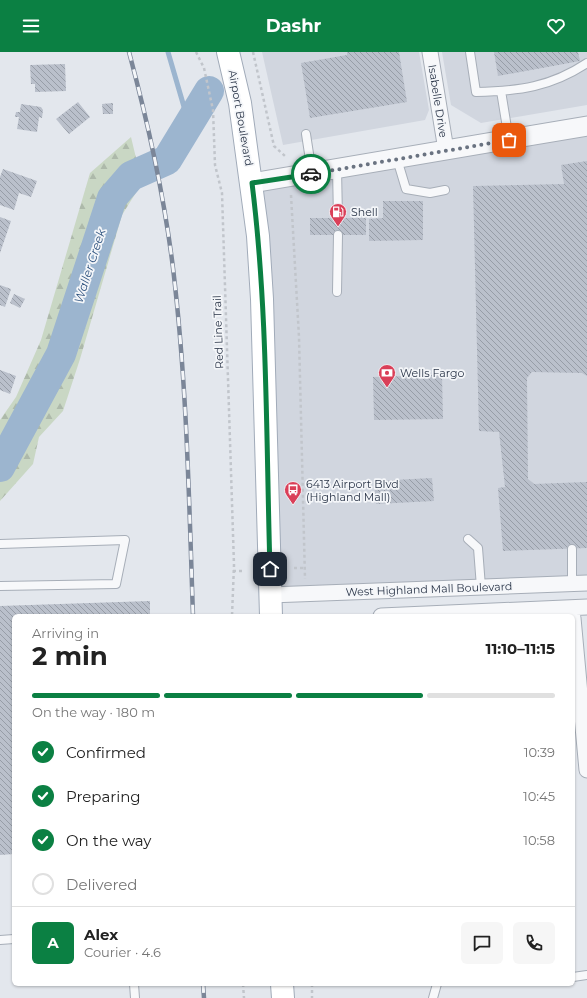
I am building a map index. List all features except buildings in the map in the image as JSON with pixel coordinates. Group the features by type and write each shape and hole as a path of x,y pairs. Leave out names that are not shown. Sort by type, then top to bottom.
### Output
{"main road":[{"name":"Airport Boulevard","path":"228,52 240,103 258,236 262,299 271,605"},
{"path":"282,986 283,998"}],"street":[{"name":"Isabelle Drive","path":"430,52 446,150"},
{"path":"252,183 587,126"},
{"name":"West Highland Mall Boulevard","path":"271,605 481,587 587,583"},
{"path":"572,584 576,612 575,632"},
{"path":"478,614 576,612"},
{"path":"575,662 587,770"}],"lane":[{"path":"470,52 476,92 501,91 546,84 568,76 587,63"},
{"path":"501,91 509,140"},
{"path":"306,134 312,173"},
{"path":"397,159 406,189 430,193 445,190"},
{"path":"337,169 338,218"},
{"path":"337,292 338,235"},
{"path":"468,539 478,548 481,587"},
{"path":"0,544 124,540 116,584 0,586"},
{"path":"572,549 572,584"},
{"path":"0,940 12,939"},
{"path":"575,977 587,976"},
{"path":"134,986 134,998"},
{"path":"433,998 436,986"}],"path":[{"name":"Red Line Trail","path":"196,52 204,68 213,110 215,165 222,193 233,571 232,614"},
{"path":"254,52 274,146 285,156"},
{"path":"290,192 299,336 305,579"},
{"path":"294,568 305,568"},
{"path":"233,571 245,571"},
{"path":"243,986 244,998"},
{"path":"312,986 312,998"}],"shaded area":[{"path":"262,52 419,52 429,110 425,120 283,145"},
{"path":"442,52 587,52 587,105 481,123 451,105"},
{"path":"587,126 587,583 270,595 252,183"}],"green space":[{"path":"131,137 142,183 122,215 80,359 63,411 39,437 33,464 0,501 0,420 16,397 41,340 90,173"}],"waterway":[{"path":"168,52 189,124"},
{"name":"Waller Creek","path":"0,467 61,354 112,198 131,176 167,160 209,91"}],"railway":[{"path":"129,52 155,159 173,268 178,312 184,398 189,486 193,614"},
{"path":"203,986 204,998"}],"way so far":[{"path":"311,174 509,140"}],"place":[{"name":"Shell","path":"338,227"},
{"name":"Wells Fargo","path":"387,388"},
{"name":"6413 Airport Blvd (Highland Mall)","path":"293,505"}],"route":[{"path":"270,569 262,299 258,236 252,183 311,174"}]}
